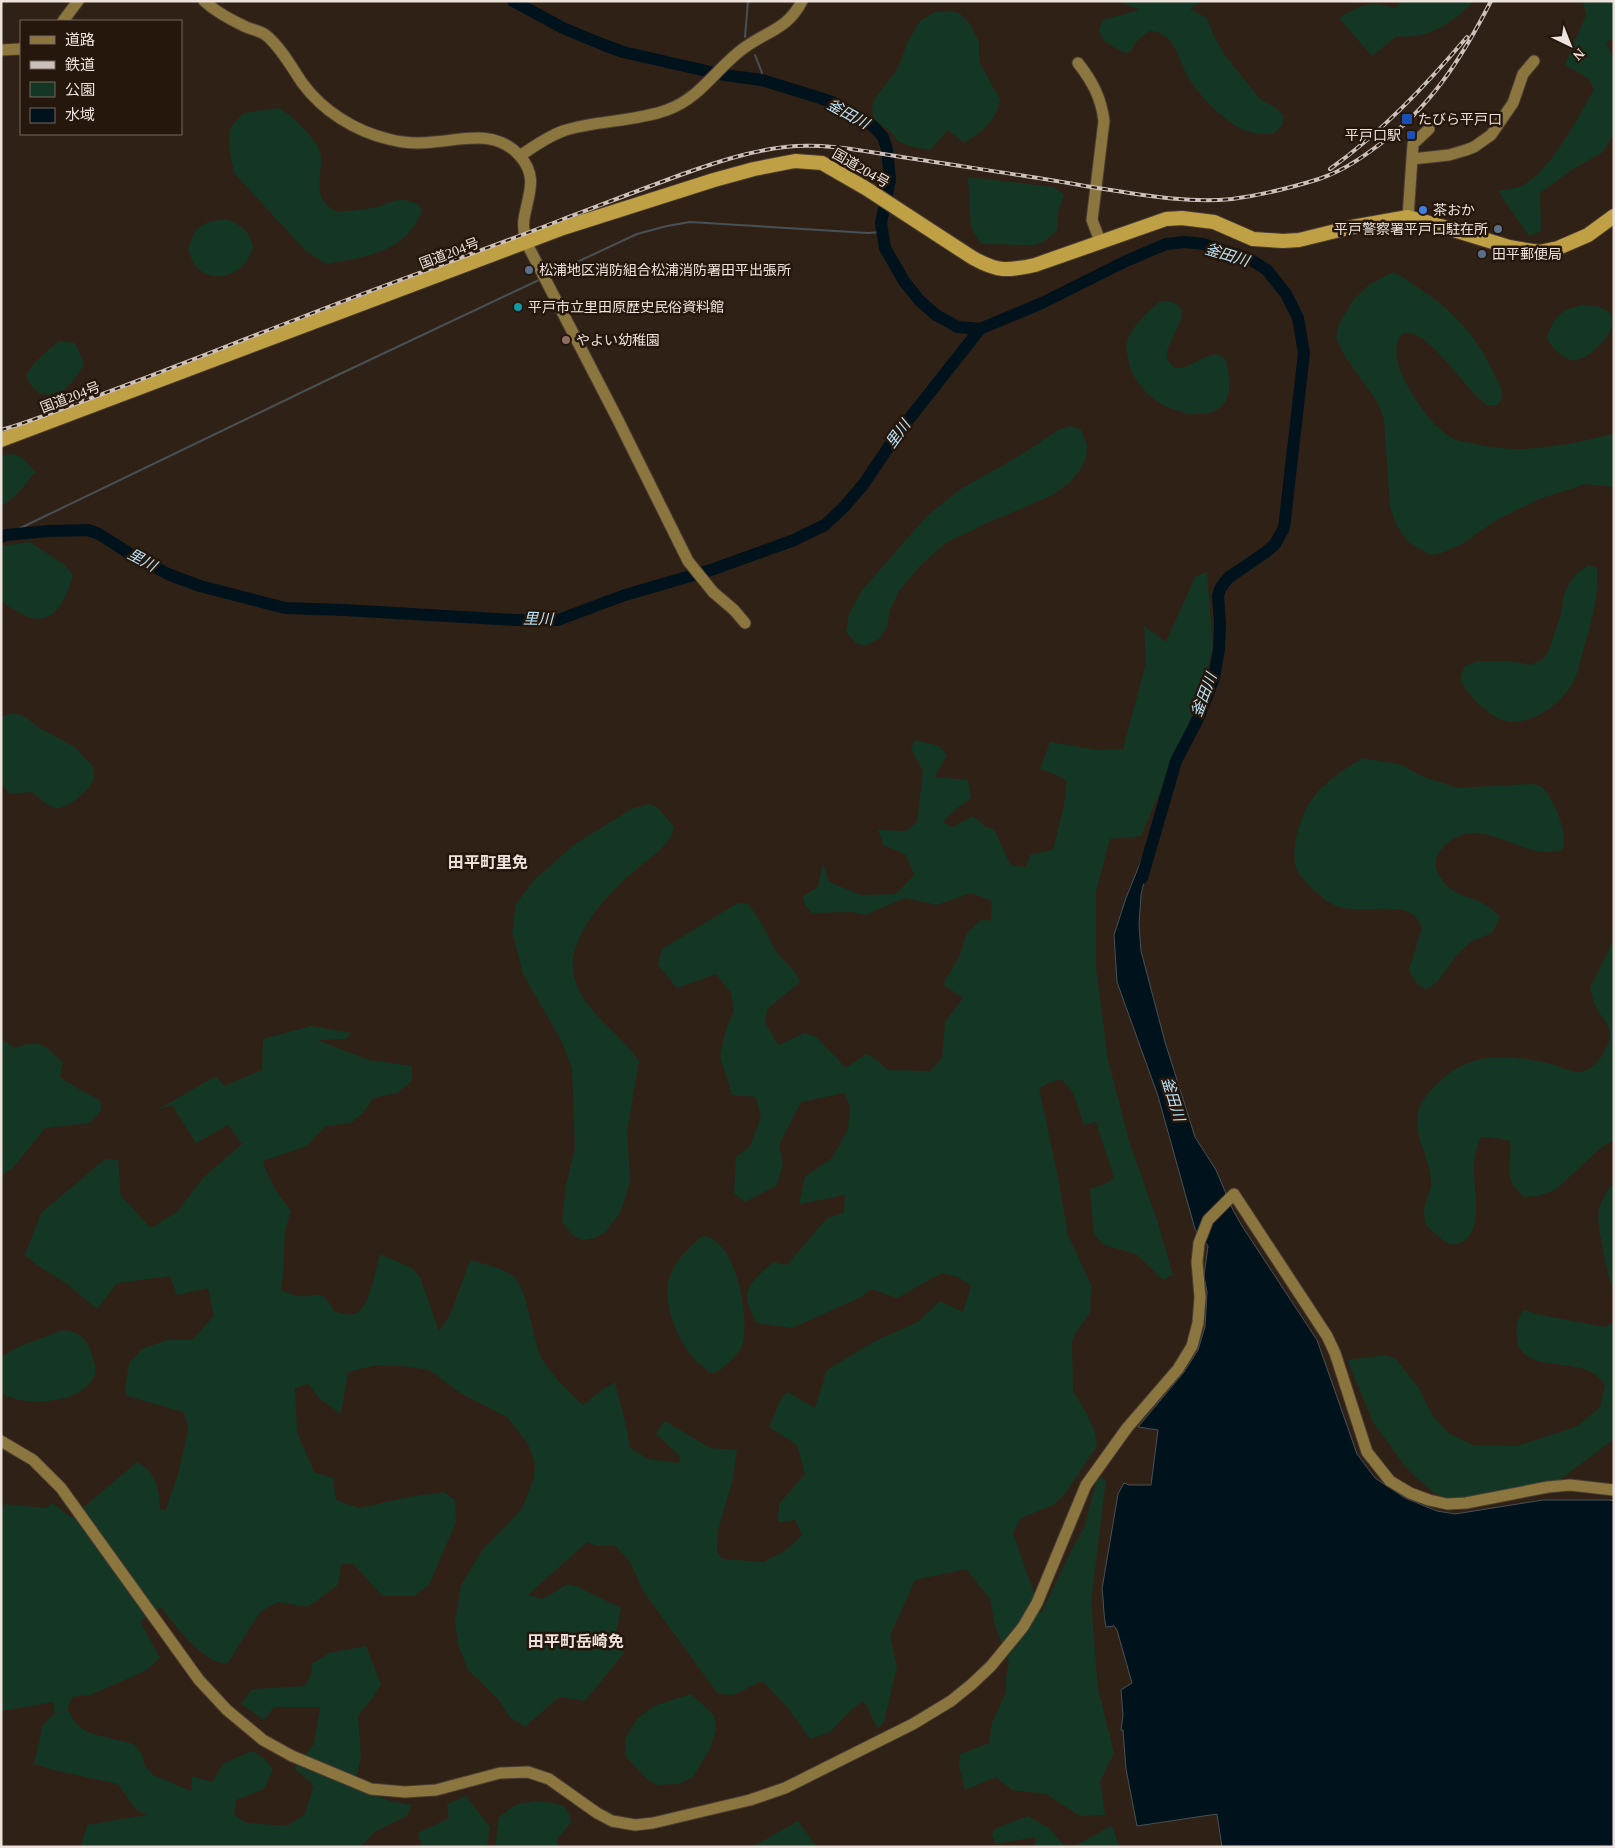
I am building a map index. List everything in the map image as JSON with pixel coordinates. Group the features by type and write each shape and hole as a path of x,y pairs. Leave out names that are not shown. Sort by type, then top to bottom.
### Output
{"highway":[{"name":"国道204号","path":"1,440 563,228 714,180 754,169 795,161 822,163 903,212 972,258 990,268 1002,270 1014,270 1035,265 1166,219 1182,218 1214,222 1253,239 1283,242 1352,227 1408,218 1444,226 1509,247 1539,252 1558,248 1588,235 1614,216"}],"street":[{"path":"64,20 78,1"},
{"path":"204,1 232,20 265,34 276,45 304,86 344,121 388,139 414,143 466,137 491,140 507,146 520,156 530,172 531,183 524,221 526,242 626,435 688,561 713,592 734,610 745,623"},
{"path":"520,156 544,140 564,131 649,116 668,110 696,94 734,55 783,26 791,18 802,1"},
{"path":"1,50 20,49"},
{"path":"1412,159 1449,155 1466,150 1474,147 1491,135 1513,103 1523,74 1534,61"},
{"path":"1078,63 1097,90 1104,121 1092,220 1100,241"},
{"path":"1408,218 1413,144 1429,130"},
{"path":"1,1442 33,1460 61,1488 198,1680 227,1710 263,1740 292,1756 371,1789 405,1792 436,1790 494,1774 528,1772 549,1779 612,1822 635,1825 653,1823 750,1800 785,1788 913,1724 951,1701 991,1666 1023,1626 1038,1603 1086,1485 1127,1428 1178,1369 1192,1346 1198,1323 1200,1297 1199,1243 1208,1220 1234,1194 1327,1336 1335,1353 1367,1452 1390,1481 1410,1493 1447,1504 1466,1503 1548,1487 1590,1486 1614,1490"}],"green space":[{"path":"1119,1 1201,1 1190,9 1207,18 1224,54 1260,99 1275,107 1284,116 1282,125 1274,134 1259,134 1244,130 1229,121 1198,92 1188,77 1170,41 1158,32 1149,31 1135,43 1131,51 1125,53 1105,42 1099,32 1102,20 1140,10"},
{"path":"1402,1 1474,1 1449,23 1419,36 1397,36 1372,56 1339,18 1365,5 1378,4 1395,8"},
{"path":"1583,1 1614,1 1614,38 1606,43 1614,59 1614,133 1603,152 1573,169 1540,193 1541,231 1529,236 1498,191 1521,186 1542,170 1562,143 1594,89 1589,79 1565,65 1586,15"},
{"path":"935,12 959,13 970,24 979,42 979,61 1000,100 998,108 987,126 964,143 948,130 930,150 909,146 898,141 889,130 874,120 872,109 874,100 898,68 908,41 920,21"},
{"path":"279,108 303,127 320,152 320,192 327,206 336,211 344,211 377,207 397,200 406,200 418,204 422,210 407,235 396,244 370,255 326,264 305,250 234,173 230,152 229,131 244,113"},
{"path":"968,177 1054,187 1064,195 1058,212 1058,229 1044,242 1034,245 981,244 971,227"},
{"path":"226,219 244,229 250,237 253,248 247,260 234,272 220,276 206,274 194,264 188,249 194,234 201,226"},
{"path":"1394,272 1425,292 1465,327 1485,357 1502,393 1501,401 1498,405 1486,405 1442,356 1423,339 1414,334 1402,333 1396,351 1400,371 1420,406 1438,427 1456,440 1507,449 1542,448 1614,434 1614,487 1586,484 1539,499 1495,521 1462,544 1442,553 1431,555 1408,542 1397,526 1390,507 1384,420 1378,403 1344,355 1336,338 1339,324 1354,299 1370,284"},
{"path":"1160,301 1174,303 1181,308 1182,316 1167,353 1168,360 1173,366 1185,367 1214,354 1220,355 1226,360 1229,391 1224,404 1217,410 1197,414 1176,410 1158,402 1138,383 1129,364 1126,348 1127,341 1138,323"},
{"path":"1586,305 1600,307 1610,313 1611,329 1590,354 1583,358 1571,360 1556,351 1547,337 1557,318 1565,310"},
{"path":"59,341 75,343 84,363 76,377 63,391 53,395 40,394 30,384 26,375 35,362"},
{"path":"1071,426 1081,430 1087,445 1086,458 1081,469 1069,483 1053,495 989,522 944,544 919,567 899,591 890,610 887,627 880,638 865,646 856,643 846,632 849,614 863,589 927,516 959,490 1024,453 1058,430"},
{"path":"14,454 21,457 36,472 16,495 1,506 1,456"},
{"path":"30,542 65,565 73,575 66,596 60,605 47,617 39,619 29,617 13,609 1,599 1,546"},
{"path":"1589,565 1597,568 1596,600 1579,668 1572,684 1554,705 1530,719 1512,722 1505,721 1489,713 1475,700 1460,680 1464,667 1477,661 1510,661 1531,665 1543,659 1549,650 1562,611 1563,597 1569,584 1576,574"},
{"path":"1207,572 1213,648 1197,703 1141,836 1110,839 1096,892 1096,968 1108,1060 1130,1144 1156,1217 1173,1275 1163,1280 1136,1254 1104,1245 1094,1234 1090,1189 1105,1184 1114,1178 1096,1122 1084,1125 1073,1092 1061,1079 1046,1084 1039,1089 1068,1235 1092,1287 1091,1311 1075,1334 1072,1342 1073,1391 1087,1414 1095,1433 1097,1446 1064,1495 1053,1505 1021,1518 1013,1533 1041,1613 1084,1528 1097,1478 1106,1479 1091,1602 1098,1689 1114,1753 1100,1781 1105,1815 1080,1816 1046,1794 1012,1790 996,1777 965,1790 959,1765 960,1754 989,1743 992,1723 1006,1692 1009,1663 995,1625 990,1599 966,1569 915,1580 890,1636 897,1666 884,1722 878,1729 864,1701 852,1709 830,1732 810,1739 788,1708 762,1681 733,1695 718,1694 643,1591 630,1562 616,1546 596,1546 587,1542 528,1595 543,1599 568,1584 621,1608 616,1633 624,1653 585,1701 559,1697 525,1727 510,1717 498,1699 468,1670 458,1644 455,1622 461,1585 483,1549 522,1509 534,1477 535,1464 528,1444 507,1417 462,1394 429,1370 403,1366 376,1365 348,1372 341,1414 319,1398 309,1384 295,1388 297,1432 314,1472 333,1478 336,1500 359,1508 409,1497 444,1492 455,1500 456,1522 429,1585 414,1596 383,1596 353,1564 341,1564 338,1585 308,1607 278,1602 260,1612 227,1664 217,1662 199,1650 161,1607 140,1621 160,1658 145,1671 90,1695 72,1697 67,1709 76,1724 89,1733 134,1744 142,1755 145,1766 153,1775 191,1791 192,1776 212,1782 224,1763 252,1751 264,1758 273,1770 264,1789 236,1800 234,1815 247,1823 287,1826 305,1814 313,1788 311,1782 294,1768 314,1744 320,1707 274,1707 264,1720 241,1704 252,1689 305,1686 311,1674 312,1664 329,1653 366,1646 381,1684 358,1716 361,1757 354,1787 390,1801 412,1805 407,1816 376,1831 360,1847 81,1847 87,1825 147,1815 136,1810 118,1784 34,1764 43,1724 55,1714 53,1702 1,1711 1,1510 5,1504 45,1508 53,1503 71,1518 137,1462 144,1466 153,1476 158,1488 160,1509 166,1510 178,1474 188,1424 183,1412 127,1396 125,1388 129,1363 142,1349 167,1340 192,1340 214,1316 208,1288 177,1295 170,1276 117,1283 97,1309 67,1284 25,1255 41,1213 105,1159 118,1160 121,1196 151,1228 177,1212 203,1178 242,1144 228,1125 196,1143 172,1105 157,1110 216,1076 224,1086 262,1070 263,1039 311,1026 351,1033 346,1039 317,1040 369,1060 412,1066 412,1081 397,1093 373,1098 363,1113 351,1123 326,1126 307,1146 263,1161 271,1181 291,1211 285,1230 281,1290 297,1296 322,1296 334,1311 352,1315 359,1311 368,1297 380,1254 412,1268 420,1277 439,1331 451,1313 470,1260 503,1270 513,1276 518,1282 542,1359 566,1389 583,1405 615,1382 628,1434 629,1447 648,1459 679,1463 680,1456 656,1434 665,1421 710,1448 737,1450 732,1482 718,1530 717,1551 722,1559 764,1562 786,1550 802,1535 795,1520 778,1522 779,1504 805,1474 797,1445 769,1427 782,1397 788,1392 815,1408 827,1370 875,1341 918,1322 940,1301 963,1312 971,1286 958,1277 942,1273 897,1298 871,1289 861,1297 792,1328 757,1323 751,1312 747,1295 752,1283 773,1262 787,1265 827,1218 844,1213 845,1195 799,1204 805,1177 832,1158 848,1129 850,1106 844,1093 801,1102 779,1145 783,1164 777,1185 745,1202 734,1193 736,1157 750,1146 761,1117 756,1097 732,1095 720,1056 726,1029 734,1011 731,993 716,974 677,988 658,965 662,949 738,903 748,904 760,921 776,951 792,969 800,982 767,1009 765,1022 778,1045 805,1033 816,1037 846,1068 866,1054 876,1059 887,1070 930,1071 942,1058 945,1022 963,998 943,984 959,957 967,933 982,919 991,921 992,901 971,893 937,905 905,898 865,915 851,912 812,913 805,905 803,896 818,887 823,863 829,882 861,895 896,894 914,875 906,855 884,845 878,830 906,831 917,822 923,771 911,749 915,740 939,746 947,755 935,777 968,780 971,798 943,822 952,827 973,816 986,827 994,829 1011,866 1026,867 1031,854 1053,850 1064,805 1067,781 1055,774 1040,769 1050,742 1097,750 1123,749 1146,663 1144,626 1166,642 1195,577"},
{"path":"13,713 26,717 39,728 75,747 94,768 91,785 71,803 55,808 46,804 32,792 9,794 1,782 1,717"},
{"path":"1363,758 1402,765 1419,775 1458,788 1532,784 1540,786 1555,806 1562,826 1564,844 1562,850 1546,852 1530,849 1484,834 1469,833 1455,838 1441,850 1436,858 1436,866 1440,877 1447,886 1456,892 1485,904 1500,917 1492,933 1472,941 1457,955 1437,982 1427,989 1418,984 1409,970 1422,928 1415,916 1404,910 1396,909 1347,909 1339,907 1323,898 1304,880 1298,872 1295,863 1295,843 1304,813 1309,804 1330,780"},
{"path":"651,804 658,808 674,827 672,834 664,846 614,890 602,904 582,933 575,949 573,965 575,980 580,992 595,1013 639,1061 627,1132 630,1180 626,1196 620,1212 606,1232 595,1238 582,1240 572,1235 562,1221 566,1185 575,1148 572,1069 561,1040 523,974 512,931 516,904 534,880 575,844 633,808"},
{"path":"1614,939 1614,1140 1603,1146 1555,1190 1538,1196 1524,1197 1515,1188 1511,1180 1510,1141 1481,1137 1474,1161 1476,1218 1474,1227 1464,1241 1458,1244 1447,1243 1426,1225 1424,1217 1431,1181 1417,1126 1421,1103 1431,1090 1451,1072 1477,1060 1505,1057 1551,1064 1577,1072 1591,1068 1604,1053 1609,1041 1610,1032 1608,1025 1596,1006 1590,988"},
{"path":"1,1039 15,1048 37,1044 47,1048 63,1063 60,1077 100,1100 101,1110 90,1123 45,1128 12,1169 1,1175"},
{"path":"1614,1182 1614,1295 1603,1251 1598,1216 1603,1198"},
{"path":"703,1236 715,1241 732,1264 742,1298 744,1315 743,1343 740,1349 723,1368 717,1372 710,1373 692,1357 683,1344 669,1308 667,1290 670,1275 677,1262"},
{"path":"1524,1310 1605,1327 1614,1322 1614,1439 1553,1485 1457,1502 1434,1493 1407,1469 1373,1422 1347,1360 1386,1355 1396,1359 1419,1388 1431,1413 1450,1434 1473,1445 1517,1446 1578,1426 1600,1407 1605,1385 1596,1375 1586,1370 1573,1366 1547,1363 1526,1355 1518,1345 1516,1332 1520,1316"},
{"path":"63,1330 81,1336 89,1347 96,1368 89,1384 80,1392 53,1400 24,1401 1,1393 1,1357 18,1347"},
{"path":"691,1694 714,1715 716,1729 710,1749 693,1777 677,1784 657,1785 648,1780 625,1756 625,1739 637,1719 654,1706"},
{"path":"466,1796 490,1827 487,1847 422,1847 418,1833 449,1818 447,1804"},
{"path":"535,1801 560,1805 567,1810 570,1816 571,1823 557,1839 557,1847 495,1847 499,1817 515,1805"},
{"path":"1028,1816 1049,1828 1065,1847 1035,1847 1035,1837 996,1844 992,1835 994,1829"},
{"path":"798,1821 817,1847 754,1847 754,1846"},
{"path":"1112,1825 1119,1847 1065,1847 1079,1844"}],"water":[{"path":"1143,856 1147,868 1141,895 1139,925 1141,951 1165,1042 1195,1137 1216,1170 1242,1226 1317,1340 1357,1454 1375,1478 1405,1498 1437,1511 1455,1514 1543,1500 1614,1501 1614,1847 1222,1847 1217,1814 1137,1826 1126,1769 1123,1730 1121,1730 1123,1715 1121,1690 1132,1683 1117,1630 1114,1626 1106,1627 1102,1589 1118,1494 1124,1483 1129,1485 1151,1485 1158,1430 1138,1427 1184,1372 1198,1350 1205,1327 1207,1292 1204,1276 1208,1246 1195,1229 1158,1096 1117,982 1114,935"}],"waterway":[{"name":"釜田川","path":"513,1 563,28 623,52 724,75 762,80 832,102 873,126 883,137 887,149 890,180 881,223 885,248 904,281 919,300 936,315 958,327 980,329 1042,303 1126,261 1166,244 1185,242 1203,244 1248,258 1267,270 1286,294 1298,318 1304,353 1284,528 1275,544 1228,578 1220,589 1218,596 1219,649 1214,678 1198,719 1176,761 1142,878"},
{"path":"745,37 748,1"},
{"path":"755,55 762,73 762,80"},
{"path":"547,276 637,234 690,222 868,233 882,232"},
{"path":"6,535 541,279"},
{"name":"里川","path":"1,537 48,531 88,530 99,534 132,555 170,575 200,586 285,608 515,620 558,620 625,595 711,570 794,540 825,525 863,485 898,433 980,329"}],"railway":[{"path":"1,430 113,390 332,305 683,174 759,151 801,146 834,147 1140,195 1195,200 1232,199 1276,191 1319,179 1334,173 1370,152 1412,117 1428,100 1456,62 1491,1"},
{"path":"1330,169 1368,140 1403,107 1467,37"}],"place":[{"name":"たびら平戸口","path":"1407,119"},
{"name":"平戸口駅","path":"1411,135"},
{"name":"茶おか","path":"1423,210"},
{"name":"平戸警察署平戸口駐在所","path":"1498,229"},
{"name":"田平郵便局","path":"1482,254"},
{"name":"松浦地区消防組合松浦消防署田平出張所","path":"529,270"},
{"name":"平戸市立里田原歴史民俗資料館","path":"518,307"},
{"name":"やよい幼稚園","path":"566,340"}],"district":[{"name":"田平町里免","path":"488,862"},
{"name":"田平町岳崎免","path":"576,1641"}]}
